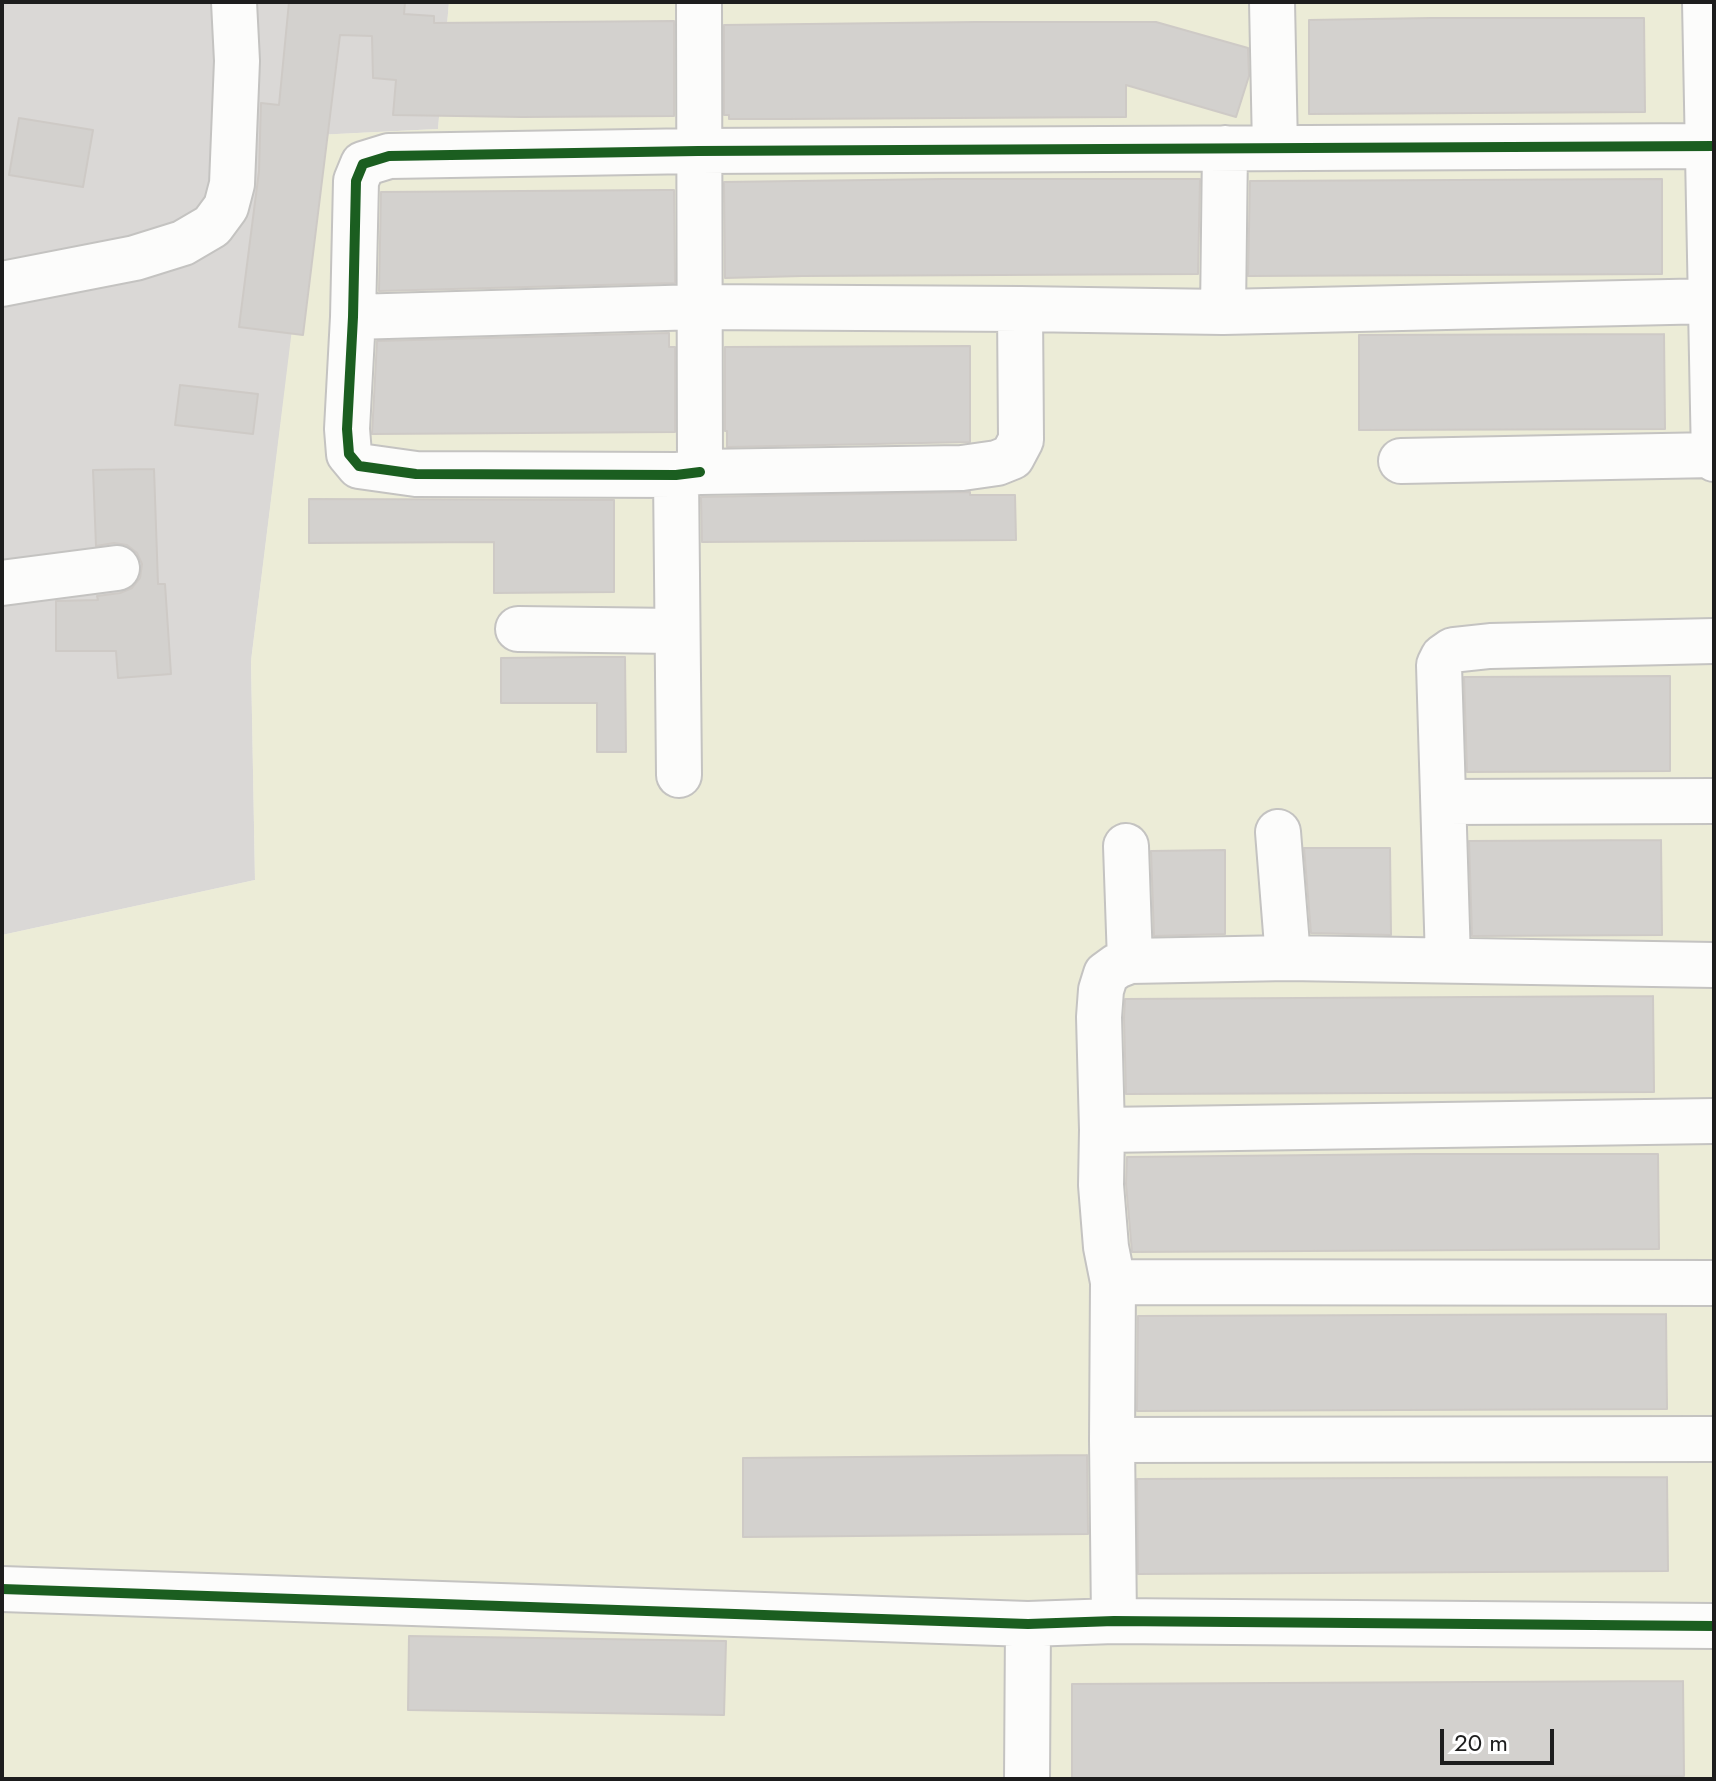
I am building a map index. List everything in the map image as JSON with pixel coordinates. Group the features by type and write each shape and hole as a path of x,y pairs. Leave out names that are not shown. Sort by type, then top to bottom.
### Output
{"street":[{"path":"2,284 135,258 183,243 212,226 226,207 232,184 237,61 234,2"},
{"path":"679,775 676,631 700,307 699,2"},
{"path":"1272,2 1275,148"},
{"path":"1401,461 1714,457 1711,146 1705,2"},
{"path":"1020,309 1021,440 1012,457 997,463 962,468 416,474 359,466 349,454 347,429 356,181 363,164 389,156 698,151 1711,146"},
{"path":"1223,312 1225,148"},
{"path":"353,317 700,307 1223,312 1713,301"},
{"path":"2,583 117,568"},
{"path":"518,629 676,631"},
{"path":"1448,960 1439,665 1443,657 1453,650 1490,646 1714,641"},
{"path":"1444,802 1714,801"},
{"path":"1278,832 1288,958"},
{"path":"1126,846 1130,961"},
{"path":"1114,1621 1113,1282 1106,1247 1101,1185 1099,1017 1106,974 1130,961 1288,958 1714,965"},
{"path":"1102,1130 1714,1121"},
{"path":"1113,1282 1714,1283"},
{"path":"1112,1440 1714,1439"},
{"path":"2,1589 1028,1624 1114,1621 1714,1626"},
{"path":"1027,1779 1028,1624"}],"shaded area":[{"path":"2,2 449,2 438,129 317,135 251,661 255,880 2,935"}],"green space":[{"path":"449,2 1714,2 1714,1779 2,1779 2,935 255,880 251,661 316,135 438,129"}],"building":[{"path":"289,2 405,2 404,14 434,16 434,23 674,21 674,116 393,115 396,80 373,78 372,36 340,35 303,335 239,327 259,171 261,103 279,105"},
{"path":"1644,18 1645,112 1309,114 1309,20"},
{"path":"1156,22 1248,48 1249,76 1236,117 1126,85 1126,117 729,119 729,115 724,115 724,25"},
{"path":"19,118 93,130 83,187 9,175"},
{"path":"1200,179 1198,274 725,278 724,182"},
{"path":"1662,179 1662,274 1248,276 1250,181"},
{"path":"674,190 675,283 379,291 381,192"},
{"path":"669,333 669,347 675,347 675,432 372,434 377,341"},
{"path":"1664,334 1665,429 1359,430 1359,335"},
{"path":"970,346 970,442 727,447 725,347"},
{"path":"180,385 258,394 253,434 175,425"},
{"path":"154,469 158,584 165,584 171,674 118,678 116,651 56,651 56,601 98,600 97,596 132,588 140,578 142,564 137,553 127,545 114,543 96,546 93,470"},
{"path":"970,492 970,495 1015,495 1016,540 702,542 701,497"},
{"path":"309,499 614,500 614,592 494,593 494,542 309,543"},
{"path":"625,657 626,752 597,752 597,703 501,703 501,658"},
{"path":"1670,676 1670,771 1467,772 1464,677"},
{"path":"1661,840 1662,935 1472,936 1469,841"},
{"path":"1304,848 1390,848 1391,935 1311,933"},
{"path":"1225,850 1225,934 1154,936 1151,851"},
{"path":"1653,996 1654,1092 1126,1094 1125,999"},
{"path":"1658,1154 1659,1249 1132,1252 1126,1184 1127,1157"},
{"path":"1666,1314 1667,1409 1137,1411 1138,1316"},
{"path":"1087,1455 1088,1534 743,1537 743,1458"},
{"path":"1667,1477 1668,1571 1138,1574 1137,1479"},
{"path":"409,1636 726,1641 724,1715 408,1710"},
{"path":"1683,1681 1684,1776 1072,1779 1072,1684"}],"cycle path":[{"path":"700,472 676,475 416,474 359,466 349,454 347,429 356,181 363,164 389,156 698,151 1714,146"},
{"path":"2,1589 1028,1624 1114,1621 1714,1626"}]}
